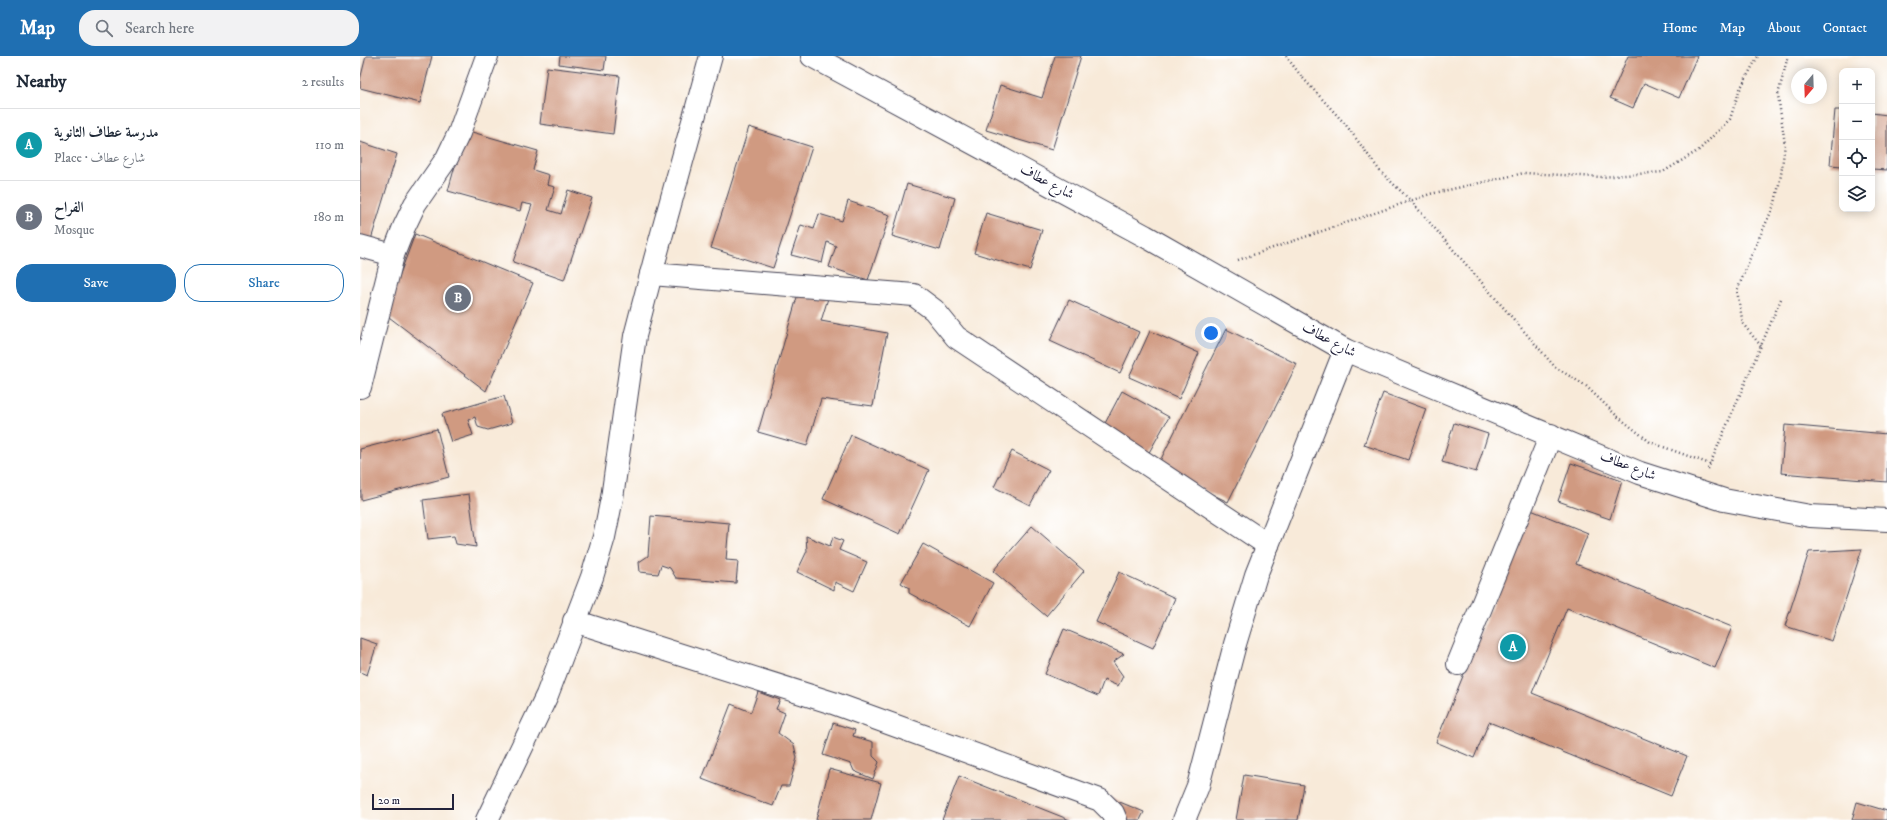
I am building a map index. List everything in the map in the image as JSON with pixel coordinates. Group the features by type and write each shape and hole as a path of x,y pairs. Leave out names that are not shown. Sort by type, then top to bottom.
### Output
{"street":[{"path":"360,387 393,255 415,204 447,158 459,133 487,56"},
{"path":"487,820 547,695 592,577 604,537 612,498 635,336 712,56"},
{"name":"شارع عطاف","path":"812,56 1145,236 1345,350 1640,472 1724,500 1810,516 1887,520"},
{"path":"360,246 393,255"},
{"path":"651,274 914,295 934,310 956,338 1268,545"},
{"path":"1184,820 1198,786 1235,644 1256,575 1345,350"},
{"path":"1458,664 1550,436"},
{"path":"574,621 833,703 1100,800 1113,813 1116,820"}],"path":[{"path":"1286,56 1301,76 1346,125 1380,171 1411,201 1555,367 1586,386 1617,416 1650,442 1710,464"},
{"path":"1206,271 1430,194 1524,173 1601,177 1663,172 1699,150 1730,119 1739,91 1758,56"},
{"path":"1761,346 1743,324 1737,291 1750,256 1775,203 1785,144 1778,95 1788,56"},
{"path":"1700,492 1710,464 1781,299"}],"building":[{"path":"366,56 432,56 420,103 360,88 360,80"},
{"path":"560,56 606,56 604,70 559,64"},
{"path":"1055,56 1081,56 1052,150 986,130 1000,85 1042,98"},
{"path":"1628,56 1697,56 1679,98 1644,83 1633,108 1610,98"},
{"path":"547,67 620,76 613,134 540,124"},
{"path":"1835,110 1839,110 1839,166 1830,165"},
{"path":"1875,113 1887,115 1887,170 1875,169"},
{"path":"749,127 812,147 773,268 711,248"},
{"path":"465,130 538,151 533,170 549,175 547,185 555,187 548,210 561,214 568,190 592,198 564,280 513,262 532,205 522,203 520,211 448,191"},
{"path":"360,142 397,154 370,243 360,240"},
{"path":"907,184 955,198 940,250 892,236"},
{"path":"848,201 890,215 868,280 829,267 836,246 827,242 822,263 791,255 801,225 814,229 819,214 842,221"},
{"path":"986,213 1042,230 1030,270 974,253"},
{"path":"415,234 533,283 486,391 385,314"},
{"path":"800,287 829,295 821,321 887,333 873,406 821,399 807,446 758,432"},
{"path":"1069,300 1139,332 1120,373 1050,341"},
{"path":"1226,329 1297,364 1228,502 1157,467"},
{"path":"1150,331 1199,353 1179,399 1129,377"},
{"path":"1122,391 1169,417 1147,456 1101,431"},
{"path":"1383,393 1426,409 1408,460 1364,445"},
{"path":"504,396 512,423 488,430 478,427 475,417 468,420 473,435 451,442 442,414"},
{"path":"1454,423 1488,434 1476,472 1442,462"},
{"path":"1785,425 1887,434 1887,482 1781,473"},
{"path":"437,429 449,477 361,500 360,449"},
{"path":"851,435 929,470 900,534 823,499"},
{"path":"1012,451 1049,470 1030,505 994,487"},
{"path":"1571,463 1622,481 1610,519 1558,501"},
{"path":"469,494 476,547 456,544 454,536 428,539 423,500"},
{"path":"1531,510 1588,533 1576,564 1732,627 1715,668 1567,608 1532,693 1687,756 1671,796 1489,722 1474,758 1436,742"},
{"path":"651,516 729,523 726,560 738,561 736,583 676,578 670,568 661,565 658,574 640,572 639,562 648,556"},
{"path":"1032,526 1084,571 1046,616 993,571"},
{"path":"806,536 830,546 833,537 843,541 839,550 867,562 854,591 835,582 834,590 797,572 807,551"},
{"path":"923,544 993,583 970,626 909,593 909,588 901,583"},
{"path":"1862,549 1832,641 1785,626 1809,552"},
{"path":"1119,572 1175,598 1153,648 1096,622"},
{"path":"1064,629 1124,654 1113,662 1123,676 1118,686 1104,680 1098,696 1045,674"},
{"path":"360,638 377,644 367,675 360,672"},
{"path":"758,692 780,700 776,709 785,713 778,733 794,745 797,758 789,786 781,786 773,806 702,779 731,704 751,712"},
{"path":"833,723 855,730 853,736 873,742 873,756 879,762 873,779 854,771 851,764 823,755"},
{"path":"829,769 881,783 871,820 816,820"},
{"path":"1244,775 1304,785 1298,820 1236,820"},
{"path":"959,776 1070,820 942,820"},
{"path":"1110,798 1144,812 1140,820 1122,820"},
{"path":"1857,802 1887,811 1887,820 1852,820"}],"place":[{"name":"الفراح","path":"458,298"},
{"name":"مدرسة عطاف الثانوية","path":"1513,647"}]}
